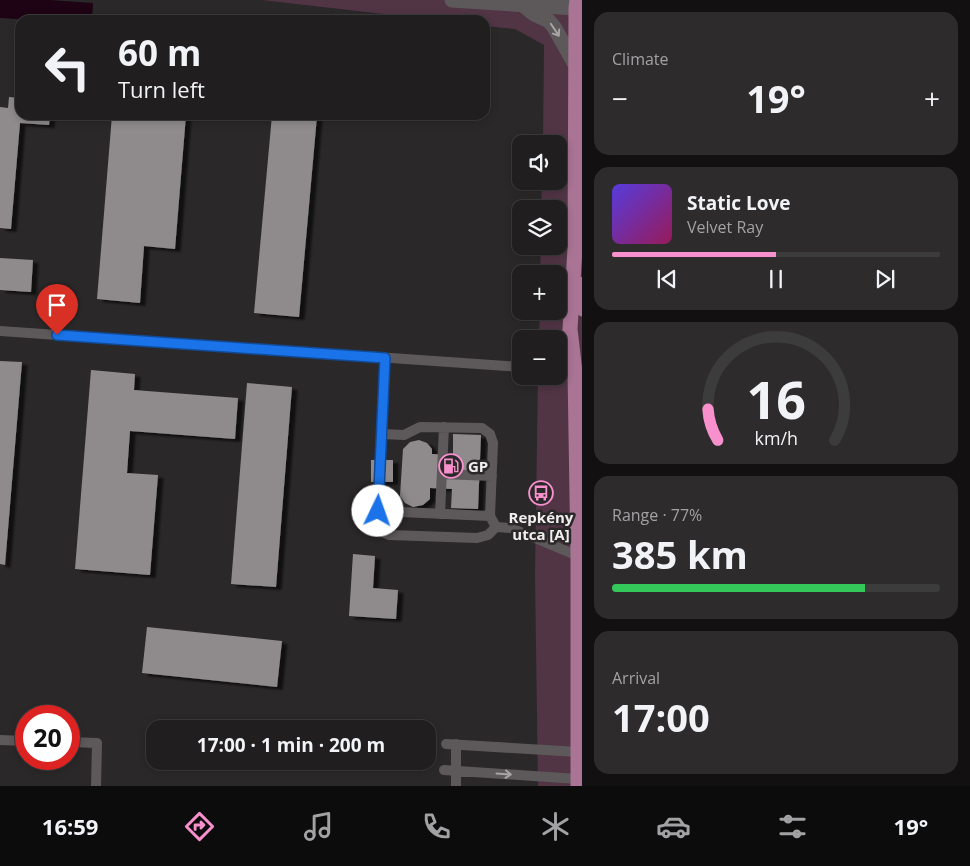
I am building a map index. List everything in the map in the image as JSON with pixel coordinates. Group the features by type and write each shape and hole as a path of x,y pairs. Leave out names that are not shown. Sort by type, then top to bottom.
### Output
{"main road":[{"path":"575,3 576,250 582,309"},
{"path":"565,330 576,250"},
{"path":"578,783 578,556 575,372 582,340"},
{"path":"567,344 575,372"}],"street":[{"path":"452,0 575,3"},
{"path":"525,2 534,14 549,21 554,27 576,66"}],"lane":[{"path":"0,331 512,367"},
{"path":"385,358 377,520 380,531 390,535 477,538 488,535 496,527 511,528 578,556"},
{"path":"506,366 512,365"},
{"path":"567,371 575,372"},
{"path":"382,434 404,435 420,427 482,428 490,434 493,443 490,516 496,527"},
{"path":"440,514 444,427"},
{"path":"442,474 492,476"},
{"path":"378,511 490,516"},
{"path":"0,740 15,741"},
{"path":"80,742 97,743 96,786"},
{"path":"456,786 451,744 578,752"},
{"path":"444,770 578,783"}],"shaded area":[{"path":"0,0 49,0 93,3 92,15 15,15 15,19 0,18"},
{"path":"262,0 582,0 582,786 538,786 535,575 538,385 567,385 567,330 539,330 540,320 567,320 567,265 540,265 541,255 567,255 567,200 541,200 542,190 567,190 567,135 543,135 544,45 515,29 490,26 490,15 392,15"}],"building":[{"path":"9,97 15,98 15,120 50,120 49,125 20,123 11,229 0,228 0,107 8,108"},
{"path":"112,120 186,120 175,249 144,246 140,303 97,299"},
{"path":"272,120 317,120 299,317 254,313"},
{"path":"0,258 33,260 31,292 0,290"},
{"path":"0,361 22,362 5,565 0,564"},
{"path":"91,370 135,374 134,390 238,398 235,439 130,431 127,473 158,475 150,575 75,569"},
{"path":"247,383 292,387 276,587 231,584"},
{"path":"453,434 481,435 478,509 451,508 452,489 430,488 430,499 423,505 413,507 405,503 400,496 403,449 410,442 419,440 427,443 432,449 432,454 453,455"},
{"path":"371,460 393,460 393,482 371,482"},
{"path":"353,554 375,556 373,588 398,590 396,619 349,616"},
{"path":"147,627 282,641 277,687 142,673"}],"place":[{"name":"GP","path":"451,466"},
{"name":"Repkény utca [A]","path":"541,493"}],"route":[{"path":"57,335 385,358 378,511"}]}
